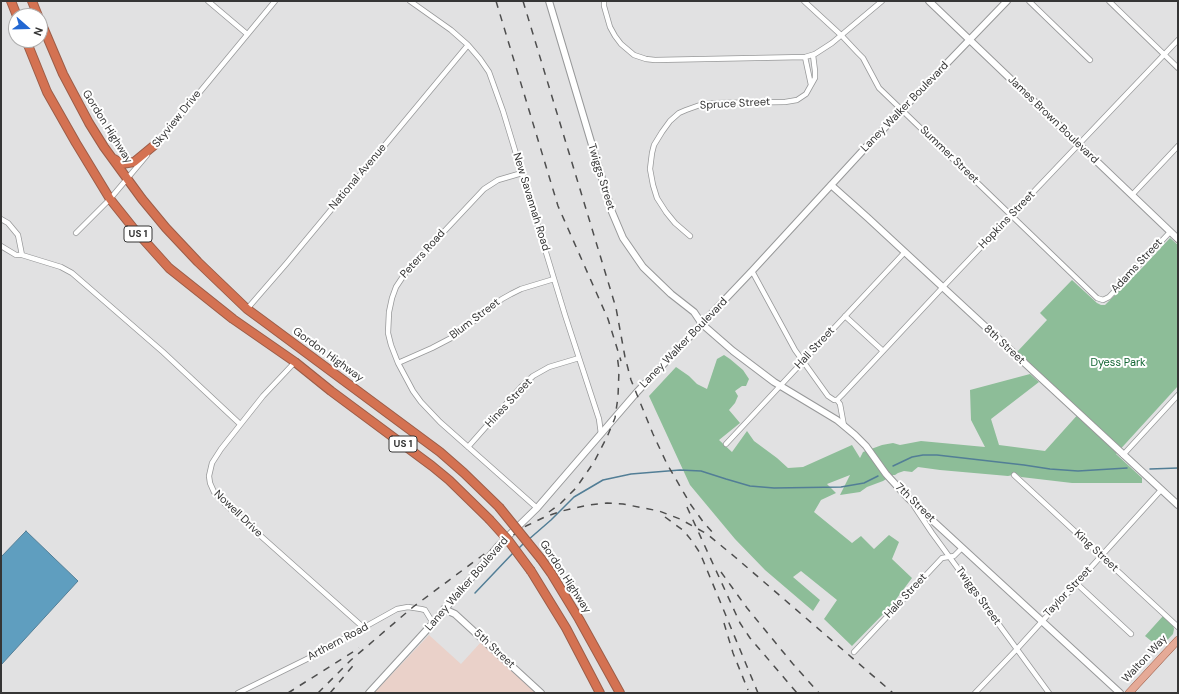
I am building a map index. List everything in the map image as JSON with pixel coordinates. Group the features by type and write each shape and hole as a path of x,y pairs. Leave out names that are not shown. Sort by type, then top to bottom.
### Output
{"highway":[{"name":"Gordon Highway","path":"48,39 63,74 89,123 126,179 155,216 207,272 247,309 440,452 500,507 551,573 579,619 620,693"},
{"name":"US 1","path":"29,48 47,92 76,143 110,199 134,229 170,268 233,319 296,362 331,391 432,466 489,519 508,540 531,571 566,628 600,693"},
{"path":"111,156 122,164 134,162 157,143"},
{"path":"544,592 595,693"}],"main road":[{"name":"Twiggs Street","path":"549,1 612,212 621,233 643,267 671,294 694,312 702,324"},
{"name":"James Brown Boulevard","path":"929,1 1178,239"},
{"name":"Laney Walker Boulevard","path":"369,693 433,623 499,546 536,508 637,392 831,185 1007,1"},
{"name":"8th Street","path":"831,185 1149,480 1178,505"},
{"name":"7th Street","path":"702,324 732,351 781,386 826,413 844,426 862,442 908,498 1120,693"},
{"name":"5th Street","path":"444,609 455,614 541,693"},
{"name":"Walton Way","path":"1129,693 1178,640"}],"street":[{"path":"208,1 247,34"},
{"name":"Skyview Drive","path":"76,233 110,199 275,1"},
{"name":"New Savannah Road","path":"410,1 451,30 468,45 484,64 492,80 599,419 600,434"},
{"path":"604,1 610,27 625,48 634,55 655,60 805,57 813,55 842,36 882,1"},
{"name":"Summer Street","path":"804,1 842,36 863,58 879,88 1097,298 1103,300"},
{"path":"1030,1 1090,60"},
{"path":"1110,1 1178,68"},
{"name":"Hopkins Street","path":"837,400 1178,40"},
{"name":"National Avenue","path":"247,309 468,45"},
{"path":"811,86 815,78 813,55"},
{"path":"805,57 811,86"},
{"name":"Spruce Street","path":"690,236 675,223 666,212 654,192 651,179 650,169 652,153 657,139 670,121 679,113 700,105 716,103 792,102 802,97 811,86"},
{"path":"1132,196 1178,146"},
{"name":"Peters Road","path":"522,173 498,180 484,188 406,272 399,282 392,298 388,318 389,338 398,363 421,402 440,422 536,508"},
{"path":"1,219 8,223 18,235 22,255"},
{"name":"Adams Street","path":"1103,300 1109,297 1170,232"},
{"path":"1,246 16,255 22,255 61,267 72,273 163,352 240,424"},
{"name":"Hall Street","path":"726,444 904,253"},
{"path":"752,270 786,334 803,361 828,396 834,400 837,400 842,411 844,426"},
{"name":"Blum Street","path":"398,363 455,336 498,302 511,294 521,289 554,279"},
{"path":"845,316 883,351"},
{"name":"Hines Street","path":"468,447 521,387 533,376 549,367 579,358"},
{"name":"Nowell Drive","path":"296,362 263,396 221,449 212,463 210,483 214,492 226,504 364,628"},
{"path":"1125,457 1178,395"},
{"name":"King Street","path":"1014,475 1178,627"},
{"name":"Taylor Street","path":"975,693 1017,649 1161,490"},
{"name":"Twiggs Street","path":"908,498 1048,693"},
{"name":"Hale Street","path":"854,652 942,558 954,556 962,548"},
{"path":"1076,583 1131,634"},
{"name":"Arthern Road","path":"238,693 309,658 397,609 408,607 421,608 425,610 433,623"}],"shaded area":[{"path":"429,635 461,664 481,642 536,693 374,693"}],"green space":[{"name":"Dyess Park","path":"1170,238 1178,245 1178,386 1116,454 1142,478 1142,483 1072,483 1021,477 1017,474 1008,476 918,467 912,472 904,471 893,475 883,481 867,487 860,492 840,495 850,475 827,484 836,493 821,500 814,512 852,543 861,536 874,549 889,535 899,542 892,559 912,578 891,606 852,646 824,619 837,600 801,571 793,577 820,600 813,611 765,570 735,539 690,485 649,396 676,367 697,384 707,389 717,359 724,355 743,370 749,379 746,386 742,386 735,391 738,396 735,403 729,410 740,423 719,440 732,452 747,431 754,441 788,468 803,467 852,445 860,458 863,452 882,445 893,443 900,445 921,441 985,447 971,420 970,390 1030,374 1039,382 991,419 999,445 1045,451 1081,411 1017,352 1047,320 1040,313 1072,280 1097,303 1105,305"},
{"path":"1163,616 1173,625 1174,629 1173,634 1160,648 1145,636"}],"water":[{"path":"26,531 78,581 1,665 1,557"}],"waterway":[{"path":"893,466 912,457 937,455 1078,471 1127,468"},
{"path":"1150,469 1178,468"},
{"path":"528,540 574,497 603,480 631,474 680,470 701,471 750,486 774,488 841,487 864,483 878,476"},
{"path":"518,549 524,543"},
{"path":"475,593 513,553"}],"railway":[{"path":"496,1 558,206 608,319 621,361"},
{"path":"523,1 616,308 631,380 667,464 691,505 715,535"},
{"path":"549,512 561,503 576,488 594,462 607,437 615,418 618,397 619,370 617,355"},
{"path":"318,693 351,660 413,607 483,555 526,526 562,511 588,505 607,503 623,504 659,511 680,519 707,534 893,693"},
{"path":"687,507 740,623 750,638 797,693"},
{"path":"665,517 684,531 700,553 758,693"},
{"path":"721,572 747,608 819,693"},
{"path":"724,623 733,653 748,690"},
{"path":"288,693 359,648"},
{"path":"330,693 357,661"}]}
